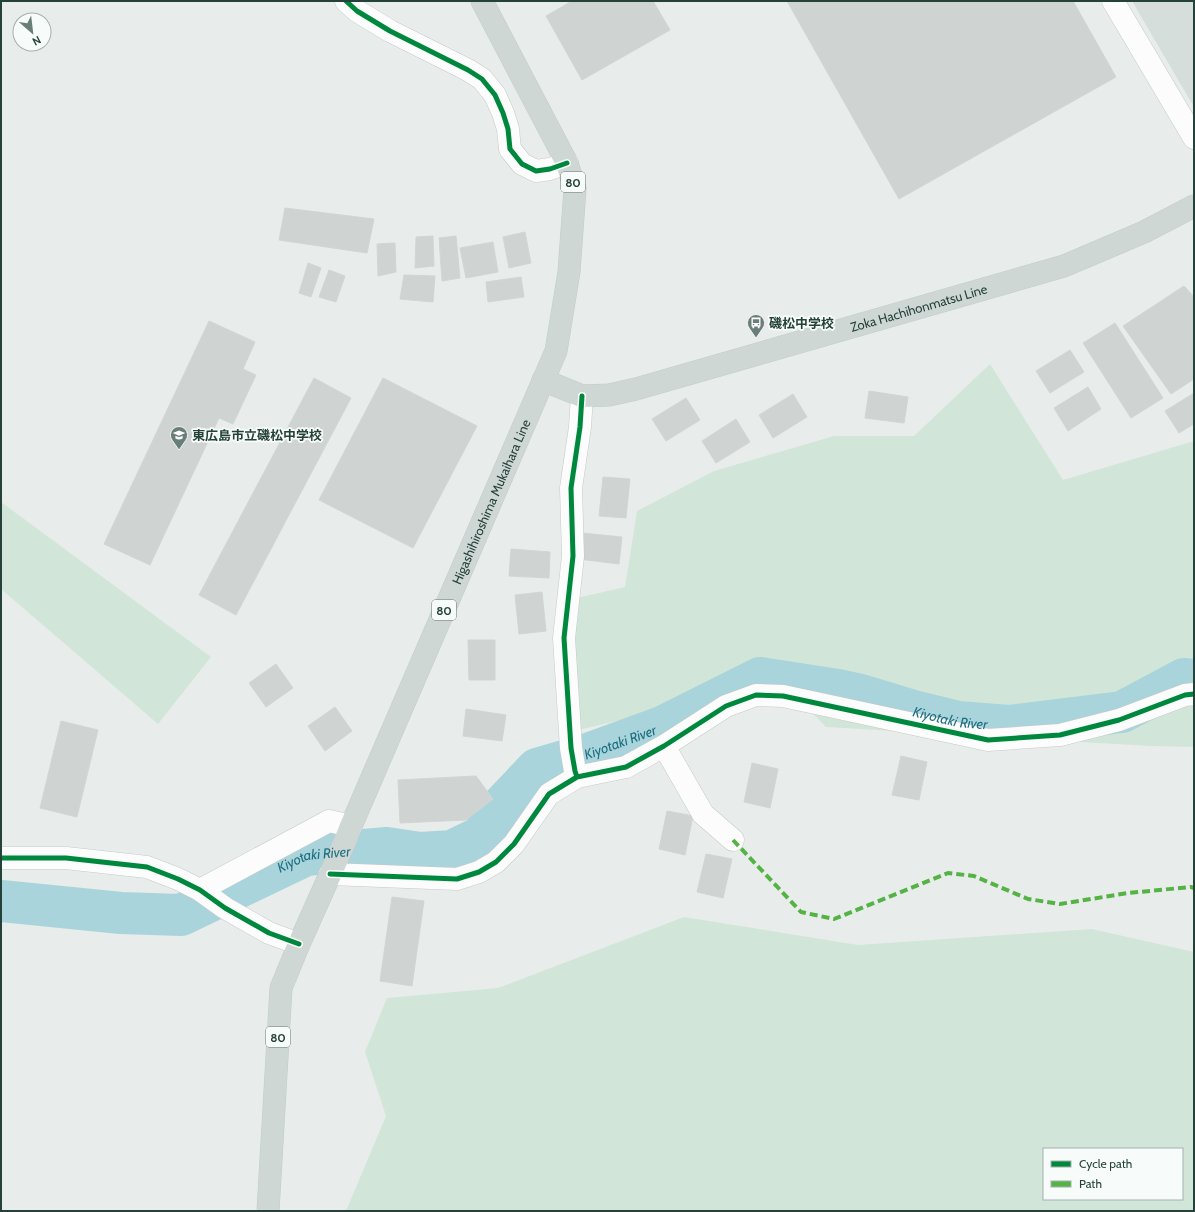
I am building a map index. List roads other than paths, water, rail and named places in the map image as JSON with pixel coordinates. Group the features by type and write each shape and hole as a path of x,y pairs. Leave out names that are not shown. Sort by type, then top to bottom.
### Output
{"main road":[{"name":"Higashihiroshima Mukaihara Line","path":"268,1211 281,988 556,351 569,272 575,189 567,163 482,1"},
{"name":"Zoka Hachihonmatsu Line","path":"543,380 582,396 609,395 636,389 1064,266 1144,232 1194,206"}],"street":[{"path":"346,1 390,31 457,64 482,79 495,94 504,113 508,129 510,148 522,164 536,171 550,169 567,163"},
{"path":"1113,1 1194,138"},
{"path":"576,774 571,748 564,638 573,556 571,488 580,427 582,396"},
{"path":"330,874 457,879 479,872 496,862 514,844 549,794 576,774 626,766 664,746 726,706 756,695 784,696 988,740 1060,735 1119,720 1185,695 1194,694"},
{"path":"664,746 703,814 733,840"},
{"path":"200,890 329,821 348,832"},
{"path":"1,858 66,858 146,867 178,879 200,890 225,908 270,933 299,944"}],"waterway":[{"name":"Kiyotaki River","path":"1,901 121,913 181,915 306,855 387,848 420,853 452,851 481,837 503,805 537,769 585,755 662,727 760,678 861,695 917,712 958,722 1009,726 1122,712 1184,679 1194,680"}],"place":[{"name":"磯松中学校","path":"756,338"},
{"name":"東広島市立磯松中学校","path":"179,450"}]}
